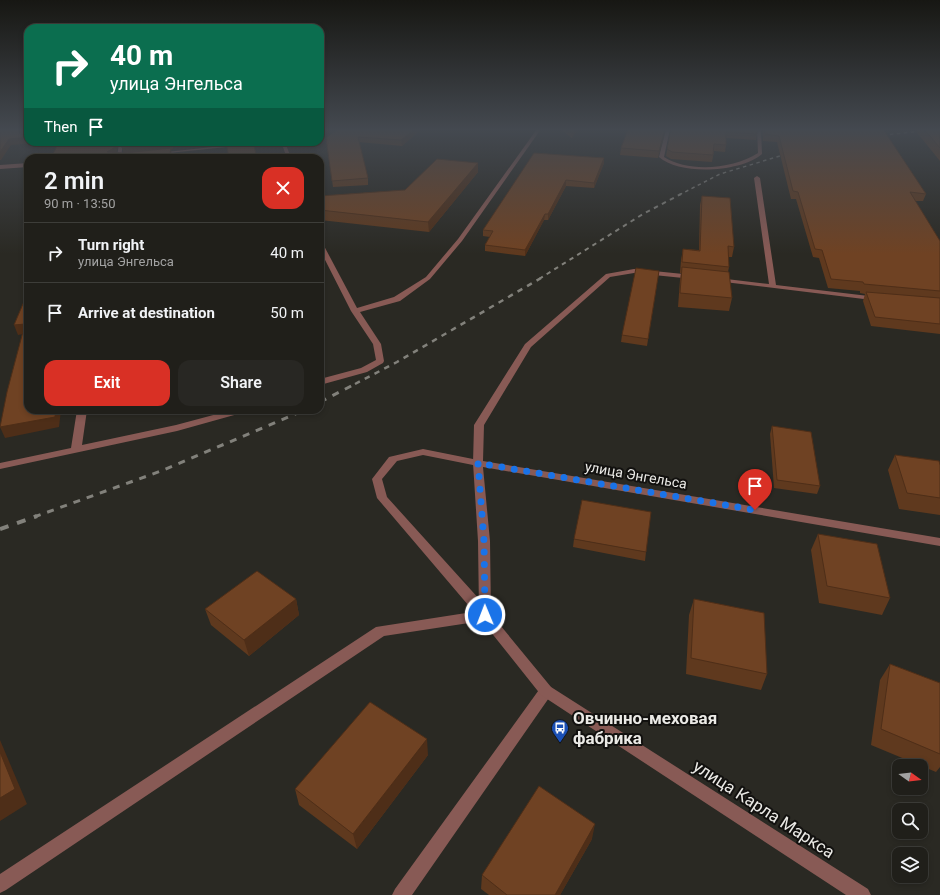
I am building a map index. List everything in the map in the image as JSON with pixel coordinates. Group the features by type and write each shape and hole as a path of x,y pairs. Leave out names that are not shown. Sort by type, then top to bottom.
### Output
{"street":[{"path":"355,311 370,308 397,299 428,278 460,240 509,171"},
{"path":"757,178 773,286"},
{"path":"324,252 355,311 377,344 380,361 364,370 324,381"},
{"path":"0,884 381,631 485,615 484,541 478,463 479,425 528,346 608,275 634,271 885,300"},
{"path":"76,449 81,414"},
{"path":"0,466 177,428 228,414"},
{"name":"улица Энгельса","path":"485,615 382,498 377,479 393,459 423,452 478,463 940,542"},
{"name":"улица Карла Маркса","path":"485,615 546,690 862,895"},
{"path":"402,895 546,690"}],"building":[{"path":"331,171 366,171 368,178 332,181"},
{"path":"425,171 471,171 428,222 324,210 324,196 405,190"},
{"path":"522,171 599,171 594,183 566,180 548,214 545,214 525,250 485,245 493,231 483,230"},
{"path":"788,171 911,171 926,194 910,192 940,241 940,291 864,284 863,282 831,279 822,250 815,249 798,192 793,191"},
{"path":"702,196 730,198 734,247 728,246 729,267 682,262 683,249 700,251"},
{"path":"682,267 729,272 732,298 680,293"},
{"path":"636,268 659,271 648,339 622,335"},
{"path":"866,292 940,298 940,324 875,317"},
{"path":"24,301 24,324 14,325"},
{"path":"24,328 24,414 55,414 55,417 0,427 7,392"},
{"path":"772,426 811,432 820,486 777,480"},
{"path":"895,455 939,461 940,498 907,493"},
{"path":"582,500 651,512 646,552 574,539"},
{"path":"818,534 877,544 890,598 827,586"},
{"path":"257,571 296,599 244,640 205,609"},
{"path":"694,599 764,613 767,674 691,658"},
{"path":"890,664 940,683 940,754 881,729"},
{"path":"370,702 427,739 353,834 295,789"},
{"path":"0,752 15,789 0,798"},
{"path":"539,786 595,824 555,895 507,895 482,875"}],"railway":[{"path":"679,195 720,174 731,171"},
{"path":"539,279 643,214 681,194"},
{"path":"355,384 397,362 541,278"},
{"path":"324,400 357,383"},
{"path":"34,517 161,471 296,414"},
{"path":"0,529 37,516"}],"place":[{"name":"Овчинно-меховая фабрика","path":"560,743"}],"route":[{"path":"485,615 484,541 478,463 755,510"}]}
